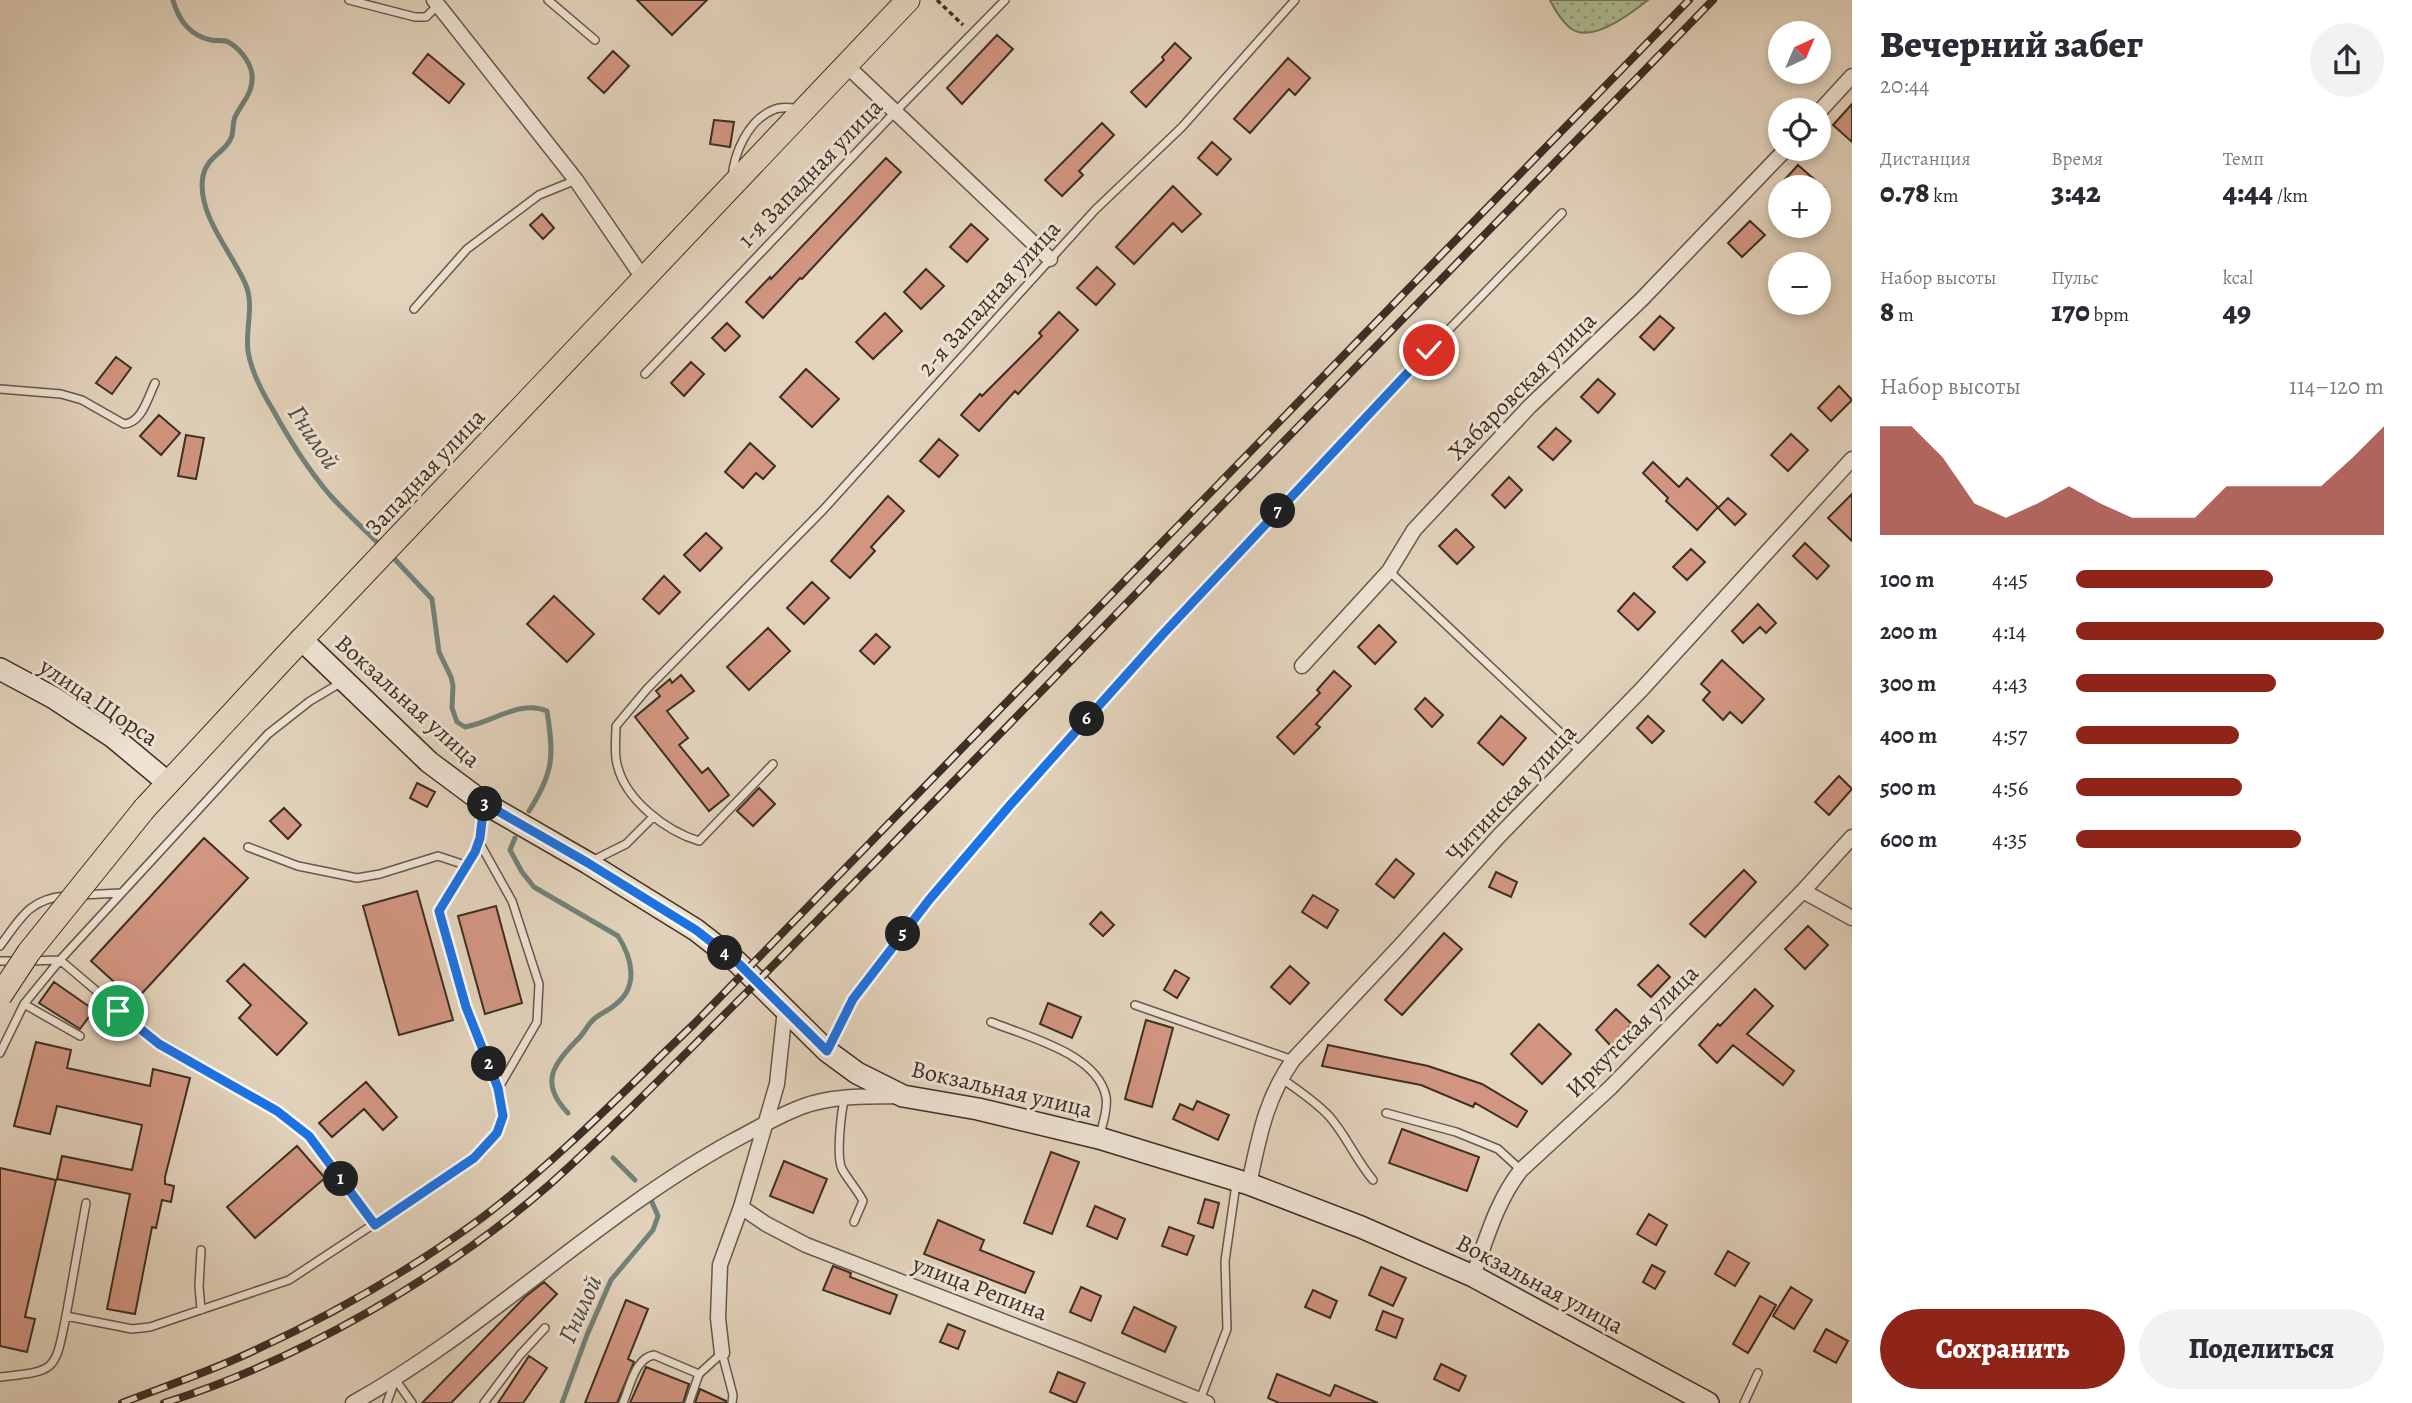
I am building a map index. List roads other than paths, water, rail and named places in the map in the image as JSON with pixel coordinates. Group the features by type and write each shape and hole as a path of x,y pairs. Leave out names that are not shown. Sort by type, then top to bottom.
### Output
{"main road":[{"name":"Западная улица","path":"0,996 38,941 167,782 908,0"},
{"name":"Вокзальная улица","path":"302,639 429,762 484,803 696,930 737,962 827,1051 857,1073 904,1096 978,1109 1098,1138 1243,1182 1361,1227 1473,1276 1708,1403"},
{"name":"улица Щорса","path":"0,669 54,698 113,737 167,782"}],"street":[{"path":"438,2 576,180 643,278"},
{"path":"846,65 1050,259"},
{"path":"1831,99 1852,76"},
{"name":"Хабаровская улица","path":"1302,666 1389,571 1414,530 1503,434 1642,299 1774,161"},
{"name":"Читинская улица","path":"1243,1182 1264,1115 1281,1077 1293,1060 1852,459"},
{"name":"Иркутская улица","path":"1473,1276 1497,1211 1510,1184 1521,1170 1609,1087 1803,891 1852,836"},
{"path":"1803,891 1852,918"},
{"path":"722,1353 718,1318 720,1265 741,1207 777,1084 785,1009"},
{"path":"353,1403 395,1380 522,1289 654,1188 691,1164 805,1105 845,1097 904,1096"},
{"name":"улица Репина","path":"741,1207 806,1245 1204,1401"}],"lane":[{"path":"349,0 415,17 426,17 438,2"},
{"path":"548,0 595,40"},
{"name":"1-я Западная улица","path":"645,374 1005,0"},
{"name":"2-я Западная улица","path":"773,764 699,841 682,835 653,817 628,789 617,765 616,726 647,689 823,510 1095,210 1182,127 1295,0"},
{"path":"414,309 467,249 539,195 576,180"},
{"path":"827,1051 853,999 929,900 1011,804 1182,614 1429,350 1562,213"},
{"path":"0,389 61,394 82,400 124,424 138,418 155,383"},
{"path":"1389,571 1581,752"},
{"path":"0,1054 24,1004 60,960 268,734 310,701 345,681"},
{"path":"66,1316 132,1329 150,1327 289,1280 474,1158 497,1133 503,1116 498,1088 466,1007 440,918 442,904 475,852 484,803"},
{"path":"588,863 626,844 653,817"},
{"path":"478,842 512,901 539,984 537,1022 498,1088"},
{"path":"248,847 298,866 357,877 380,874 438,856 465,865"},
{"path":"0,946 29,908 48,898 122,892"},
{"path":"0,961 60,960 159,1044 277,1111 309,1136 375,1225"},
{"path":"24,1004 80,1036"},
{"path":"1135,1005 1293,1060"},
{"path":"991,1022 1075,1056 1097,1077 1107,1097 1098,1138"},
{"path":"1281,1077 1312,1100 1330,1118 1373,1180"},
{"path":"845,1097 841,1113 841,1167 863,1201 855,1222"},
{"path":"1386,1113 1456,1132 1498,1149 1521,1170"},
{"path":"1204,1401 1227,1329 1225,1261 1243,1182"},
{"path":"0,1377 42,1372 54,1362 60,1346 86,1203"},
{"path":"201,1250 201,1310"},
{"path":"484,1403 520,1355 545,1328"},
{"path":"689,1403 699,1374 722,1353 733,1395 732,1403"},
{"path":"623,1403 639,1363 647,1356 654,1355 699,1374"},
{"path":"1744,1403 1758,1373"},
{"path":"387,1403 395,1380"},
{"path":"395,1380 411,1403"}],"waterway":[{"name":"Гнилой","path":"173,0 178,14 191,31 204,38 230,43 239,50 251,69 251,87 235,117 231,138 205,169 202,190 210,218 248,291 248,351 254,374 285,432 313,474 335,501 382,547"},
{"name":"Гнилой","path":"389,553 432,599 439,652 451,677 452,708 457,722 465,727 516,710 537,708 547,711 551,740 550,763 548,774 529,811"},
{"name":"Гнилой","path":"515,838 510,850 534,887 618,936 630,962 630,980 623,997 592,1021 556,1066 552,1083 554,1092 568,1113"},
{"name":"Гнилой","path":"613,1158 635,1180"},
{"name":"Гнилой","path":"562,1403 611,1280 653,1230 658,1216 651,1200"}],"railway":[{"path":"122,1403 240,1357 365,1293 425,1257 483,1217 565,1148 694,1024 1689,0"},
{"path":"164,1403 214,1386 265,1364 367,1313 464,1252 549,1185 649,1091 852,886 1713,0"}]}
